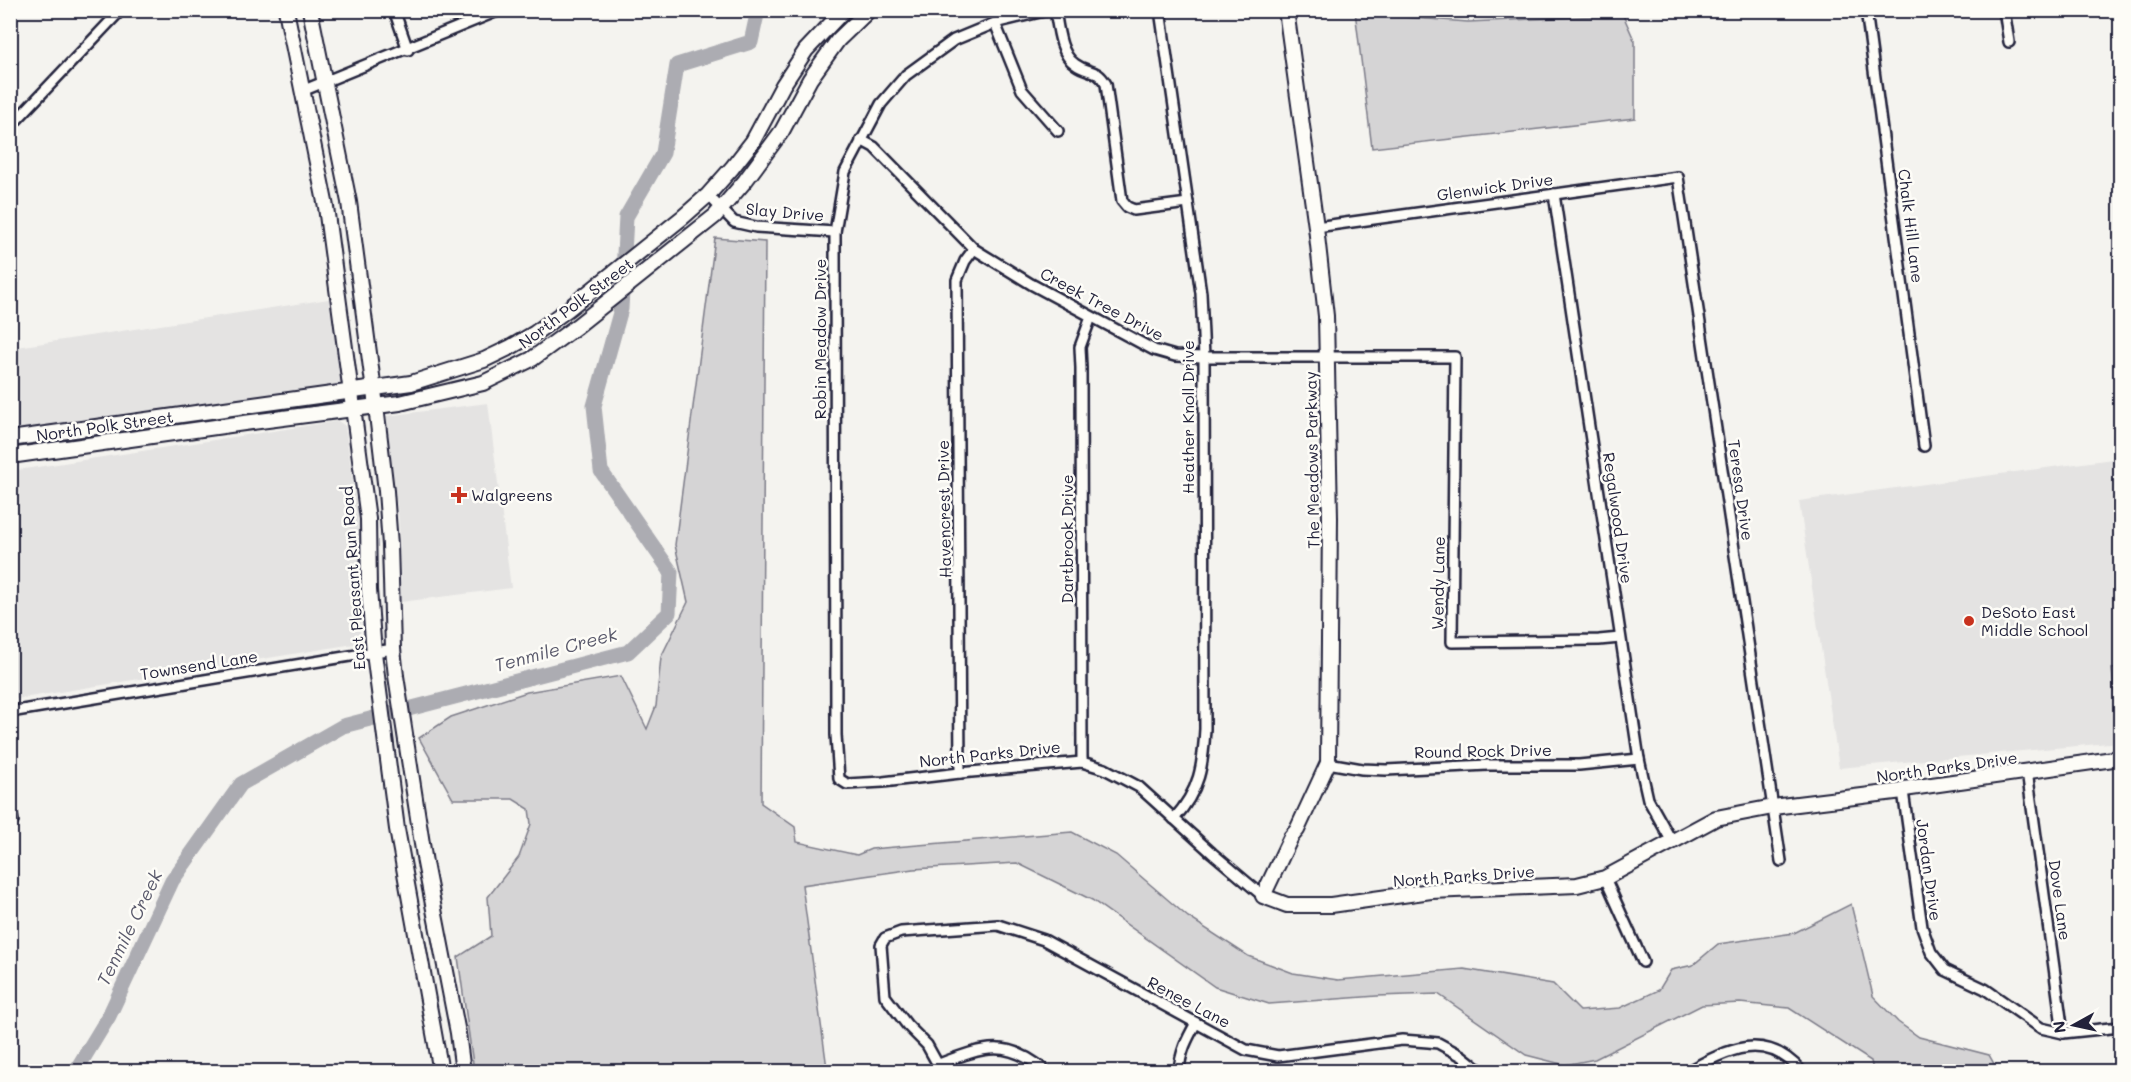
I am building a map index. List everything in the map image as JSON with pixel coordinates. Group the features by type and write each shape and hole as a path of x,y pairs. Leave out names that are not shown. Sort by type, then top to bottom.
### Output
{"main road":[{"name":"East Pleasant Run Road","path":"286,10 326,207 368,519 369,590 377,679 401,858 441,1071"},
{"path":"310,10 349,202 374,388 387,515 396,676 425,863 458,1033 463,1071"},
{"name":"North Polk Street","path":"10,439 411,383 484,360 536,333 708,195 753,141 783,85 806,51 844,10"},
{"name":"North Polk Street","path":"10,456 429,397 483,383 532,358 577,326 715,216 745,181 782,131 810,79 838,40 869,10"},
{"name":"The Meadows Parkway","path":"1263,896 1328,763 1330,540 1326,316 1286,10"},
{"path":"326,207 349,202"},
{"path":"241,406 244,423"},
{"path":"56,433 59,449"},
{"path":"368,519 387,515"},
{"name":"North Parks Drive","path":"1263,896 1287,905 1331,904 1431,891 1577,885 1605,878 1671,840 1716,818 1773,807 1903,791 1904,789 2121,758"},
{"path":"415,930 437,926"}],"street":[{"path":"10,127 121,10"},
{"path":"394,10 408,50"},
{"path":"302,91 408,50 500,10"},
{"name":"Robin Meadow Drive","path":"839,779 836,735 835,232 845,172 881,104 906,75 954,40 995,23 1048,10"},
{"path":"1055,10 1060,39 1067,55 1075,64 1100,74 1106,84 1122,201 1134,210 1188,202"},
{"name":"Heather Knoll Drive","path":"1160,10 1201,293 1204,357 1206,729 1203,766 1190,799 1174,819"},
{"name":"Chalk Hill Lane","path":"1866,10 1924,446"},
{"path":"2004,10 2009,42"},
{"path":"995,23 1022,90 1059,131"},
{"name":"Creek Tree Drive","path":"861,140 874,147 974,249 1011,273 1154,350 1175,356 1204,357 1455,357"},
{"name":"Glenwick Drive","path":"1316,227 1678,177"},
{"name":"Teresa Drive","path":"1678,177 1781,861"},
{"name":"Regalwood Drive","path":"1554,194 1639,759 1648,800 1671,840"},
{"name":"Slay Drive","path":"708,195 734,222 756,227 835,232"},
{"name":"Havencrest Drive","path":"960,773 957,280 965,261 974,249"},
{"name":"Dartbrook Drive","path":"1082,762 1080,347 1091,317"},
{"name":"Wendy Lane","path":"1455,357 1452,642 1620,638"},
{"name":"Townsend Lane","path":"10,712 393,649"},
{"name":"Round Rock Drive","path":"1328,763 1362,769 1386,770 1488,765 1579,765 1639,759"},
{"name":"North Parks Drive","path":"839,779 847,784 883,782 1082,762 1105,769 1139,787 1263,896"},
{"name":"Dove Lane","path":"2027,771 2063,1033"},
{"name":"Jordan Drive","path":"1903,791 1922,927 1931,952 1945,970 1985,989 2041,1028 2063,1033 2121,1027"},
{"path":"10,805 13,821 10,826"},
{"path":"1605,878 1642,962"},
{"name":"Renee Lane","path":"941,1068 927,1045 907,1025 885,996 881,945 885,938 901,932 998,925 1044,940 1246,1050 1278,1056 1402,1040 1428,1041 1438,1043 1462,1056 1482,1071"},
{"path":"1179,1071 1179,1061 1184,1044 1196,1023"},
{"path":"1686,1071 1714,1057 1745,1046 1766,1048 1780,1054 1802,1071"},
{"path":"941,1068 975,1050 992,1047 1017,1052 1047,1071"}],"shaded area":[{"path":"1355,11 1386,11 1389,16 1468,22 1623,15 1635,42 1635,118 1372,148"},
{"path":"715,238 765,242 761,803 795,827 797,842 857,855 871,849 1072,832 1116,855 1188,917 1248,956 1293,973 1338,980 1464,969 1553,984 1580,1011 1620,1008 1659,990 1671,970 1693,965 1718,944 1794,933 1851,904 1873,996 1898,1022 1919,1037 1989,1055 1998,1071 1873,1071 1871,1061 1789,1008 1740,1003 1702,1005 1595,1059 1565,1065 1526,1055 1438,994 1269,1004 1215,987 1092,900 1017,863 913,869 802,885 827,1068 791,1072 474,1071 458,957 491,936 488,897 519,857 531,824 529,809 513,799 453,799 419,738 451,717 527,692 621,676 647,729 656,706 661,657 688,602 675,545"},
{"path":"329,299 342,387 11,430 11,348"},
{"path":"488,403 511,588 401,602 399,523 386,416"},
{"path":"338,421 345,426 360,531 360,643 11,700 11,471"},
{"name":"DeSoto East Middle School","path":"2120,458 2120,742 1839,768 1799,501"},
{"path":"2120,668 2120,729 2118,729 2112,669"}],"waterway":[{"name":"Tenmile Creek","path":"75,1072 109,1016 172,881 241,784 343,726 628,652 669,613 671,572 601,471 594,406 621,309 626,217 663,153 677,65 751,42 758,10"}],"place":[{"name":"Walgreens","path":"459,495"},
{"name":"DeSoto East Middle School","path":"1969,621"}]}
